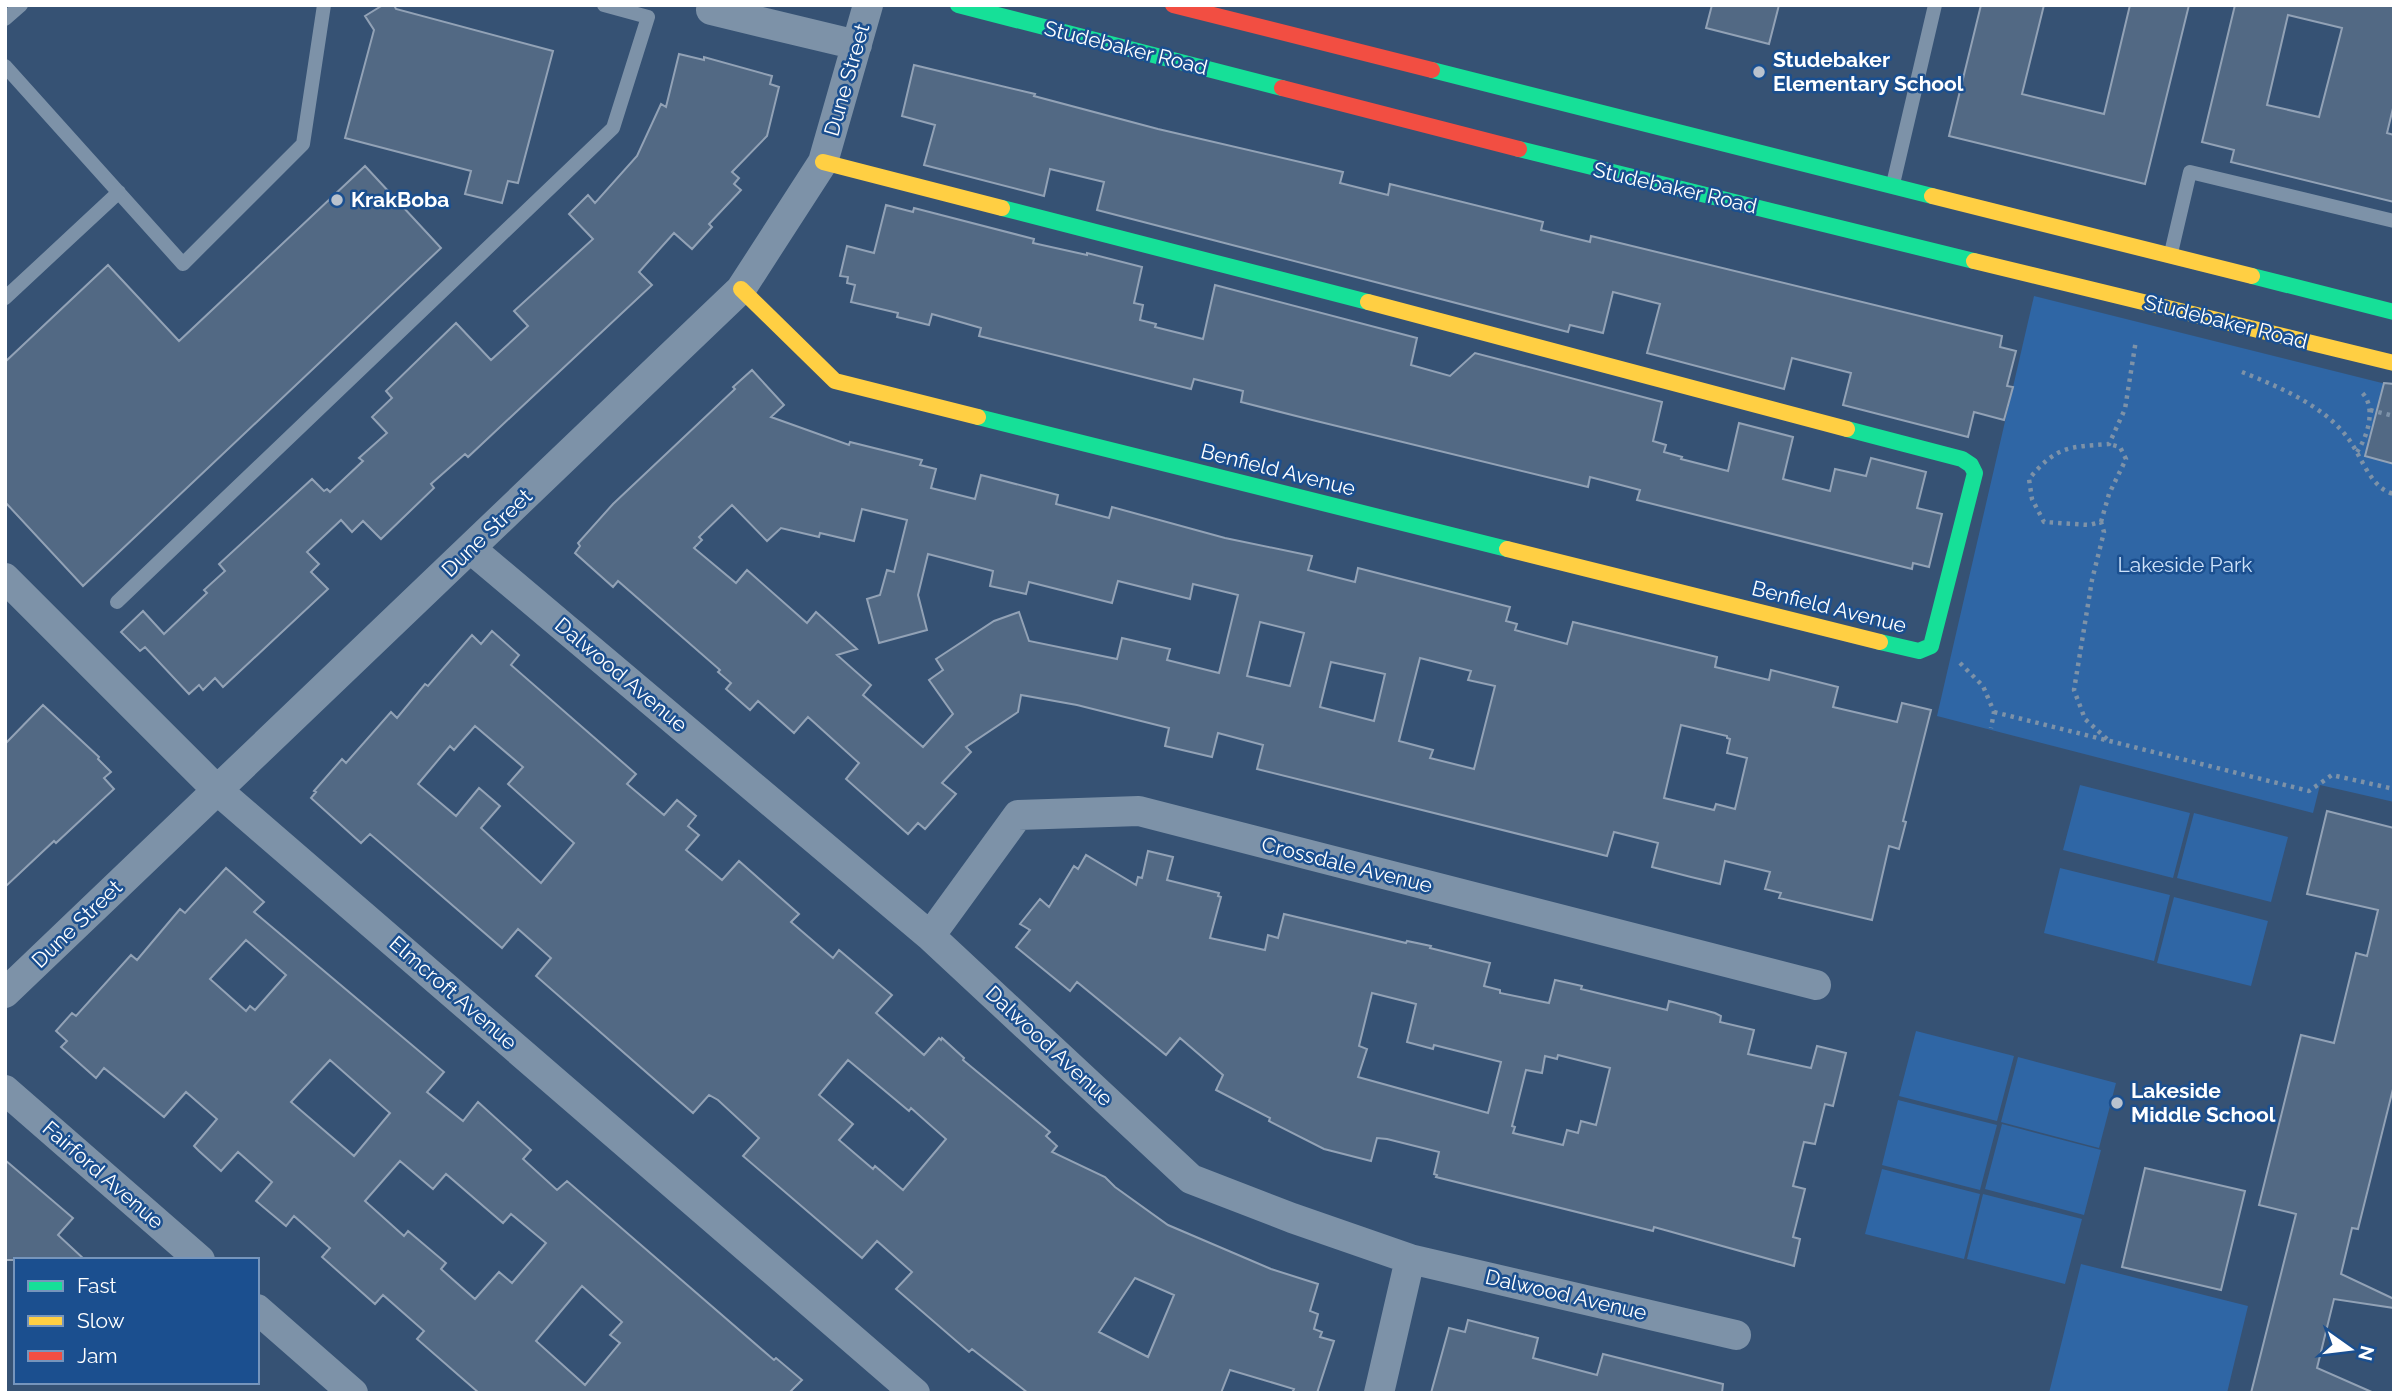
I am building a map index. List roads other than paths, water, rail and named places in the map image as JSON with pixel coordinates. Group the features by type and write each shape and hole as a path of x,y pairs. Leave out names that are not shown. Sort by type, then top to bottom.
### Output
{"main road":[{"name":"Studebaker Road","path":"958,5 1570,163 2394,363"},
{"path":"1173,5 2394,312"},
{"name":"Benfield Avenue","path":"741,289 835,381 1893,645 1919,651 1931,646 1975,473 1971,465 1962,459 823,162"}],"street":[{"name":"Dune Street","path":"5,993 741,289 823,162 868,5"},
{"path":"711,10 857,45"},
{"name":"Dalwood Avenue","path":"471,549 930,936 1191,1179 1410,1259 1736,1335"},
{"name":"Elmcroft Avenue","path":"5,578 216,789 915,1393"},
{"name":"Crossdale Avenue","path":"930,936 1018,815 1139,811 1816,985"},
{"name":"Fairford Avenue","path":"5,1090 198,1258"},
{"path":"1379,1393 1410,1259"},
{"path":"259,1312 353,1393"}],"lane":[{"path":"5,19 21,5"},
{"path":"5,66 183,264 303,144 324,5"},
{"path":"1893,186 1935,5"},
{"path":"117,602 613,128 648,17 609,6"},
{"path":"2170,255 2190,172 2394,221"},
{"path":"5,298 119,192"}],"place":[{"name":"Studebaker Elementary School","path":"1759,72"},
{"name":"KrakBoba","path":"337,200"},
{"name":"Lakeside Middle School","path":"2117,1103"}],"park label":[{"name":"Lakeside Park","path":"2185,565"}]}
